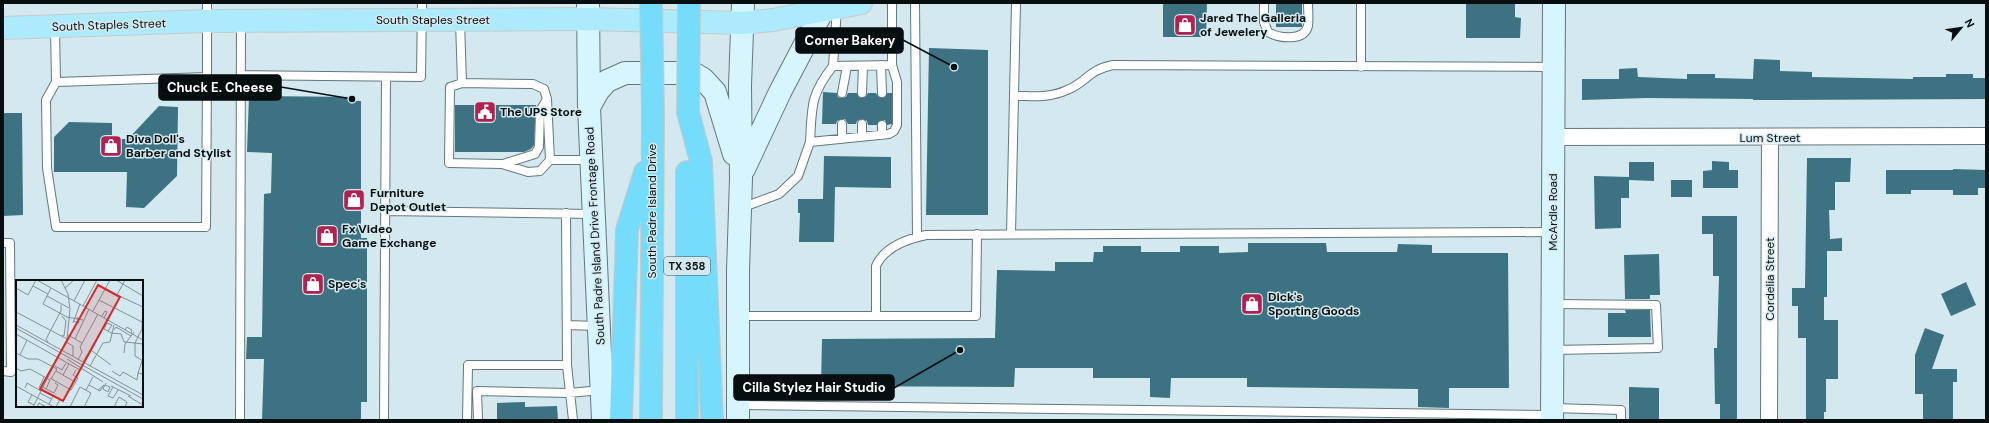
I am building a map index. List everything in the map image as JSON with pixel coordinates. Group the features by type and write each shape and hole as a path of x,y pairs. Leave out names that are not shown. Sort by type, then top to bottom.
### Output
{"highway":[{"name":"South Padre Island Drive","path":"650,3 653,114 651,420"},
{"name":"TX 358","path":"687,420 689,3"},
{"path":"688,112 701,161 712,420"},
{"path":"621,420 627,230 652,151"}],"main road":[{"name":"South Staples Street","path":"3,28 55,28 207,12 241,20 422,11 460,20 588,11 742,13 773,20 861,3"},
{"name":"McArdle Road","path":"1552,414 1554,3"},
{"path":"741,178 748,159 780,92 830,9"},
{"name":"South Padre Island Drive Frontage Road","path":"588,11 589,107 603,420"},
{"path":"738,412 742,13"},
{"path":"589,107 598,91 607,82 625,73 693,73 703,79 715,92 741,178"}],"street":[{"name":"Lum Street","path":"1554,137 1770,138 1986,136"},
{"name":"Cordelia Street","path":"1769,420 1770,138"}],"lane":[{"path":"810,142 882,135 889,134 894,131 896,125 897,82 892,65 892,3"},
{"path":"915,3 917,237"},
{"path":"1011,234 1016,3"},
{"path":"1264,3 1264,22 1268,32 1279,36 1293,36 1302,34 1306,30 1308,25 1308,3"},
{"path":"1360,3 1361,67"},
{"path":"740,209 779,194 798,176 810,142 813,102 820,83 833,66 830,9"},
{"path":"241,75 421,77 422,11"},
{"path":"55,28 56,82 46,100 47,168 56,227 206,228 207,12"},
{"path":"240,420 241,20"},
{"path":"460,20 462,83"},
{"path":"880,65 882,93"},
{"path":"833,66 892,65"},
{"path":"1015,96 1042,97 1068,90 1093,71 1101,67 1113,65 1554,67"},
{"path":"842,93 847,66"},
{"path":"862,66 862,93"},
{"path":"56,82 207,77"},
{"path":"384,420 386,77"},
{"path":"462,83 533,84 544,88 547,99 550,160 540,171 528,172 502,164 449,163 450,88 462,83"},
{"path":"502,164 535,154 539,147 540,111 547,99"},
{"path":"842,124 842,138"},
{"path":"862,124 862,136"},
{"path":"882,125 882,135"},
{"path":"550,160 591,160"},
{"path":"385,211 594,214"},
{"path":"566,213 567,365 573,420"},
{"path":"876,316 876,266 879,260 891,248 917,237 977,234 1553,232"},
{"path":"738,316 976,316 977,234"},
{"path":"3,243 10,243 11,372 3,371"},
{"path":"1552,350 1658,348 1656,305 1553,304"},
{"path":"567,325 599,326"},
{"path":"467,420 468,365 567,365"},
{"path":"478,420 477,391 570,393 602,390"},
{"path":"738,412 1552,414 1621,410 1621,420"}],"building":[{"name":"Jared The Galleria of Jewelery","path":"1163,3 1207,3 1206,37 1163,37"},
{"path":"1276,3 1302,3 1302,27 1276,27"},
{"path":"1466,3 1515,3 1515,17 1521,18 1520,38 1466,38"},
{"path":"929,48 988,50 988,215 926,215"},
{"path":"1754,59 1780,60 1780,71 1812,72 1812,77 1913,79 1913,77 1946,77 1946,74 1973,74 1973,78 1986,78 1986,99 1753,100 1647,98 1582,100 1582,79 1619,79 1619,69 1637,68 1638,77 1687,79 1687,74 1715,74 1715,78 1753,79"},
{"path":"823,92 837,93 838,97 841,98 846,97 848,93 857,93 859,97 862,98 868,93 876,93 882,98 885,97 887,93 892,93 892,124 887,125 885,120 882,120 877,125 868,125 867,121 862,119 857,121 856,124 848,124 845,119 842,119 837,121 836,124 822,124"},
{"path":"249,96 356,97 356,101 361,101 361,238 367,238 367,402 361,402 361,420 262,420 264,359 246,359 247,337 262,337 264,194 271,193 272,153 247,152"},
{"path":"455,105 536,105 534,145 531,149 524,152 455,152"},
{"path":"159,106 178,107 177,176 144,208 126,207 127,172 54,172 54,137 69,122 112,123 112,139 128,139"},
{"path":"3,113 22,113 23,215 3,216"},
{"path":"824,156 891,157 891,188 835,187 834,242 799,242 800,213 798,213 798,199 823,199"},
{"path":"1807,158 1851,158 1850,182 1835,182 1835,210 1829,210 1830,239 1842,238 1842,251 1827,251 1827,297 1824,297 1824,320 1838,320 1838,379 1826,379 1826,412 1824,412 1824,420 1806,420 1806,338 1798,338 1798,306 1792,306 1792,288 1805,288"},
{"path":"1712,161 1729,162 1729,170 1738,170 1738,188 1703,188 1703,171 1712,170"},
{"path":"1629,162 1654,162 1654,181 1629,180 1629,198 1621,198 1621,228 1595,229 1594,176 1629,177"},
{"path":"1886,170 1986,170 1986,188 1978,188 1978,195 1953,195 1953,190 1911,190 1911,194 1886,194"},
{"path":"1671,180 1692,180 1692,197 1671,197"},
{"path":"1702,216 1737,216 1737,420 1720,420 1720,404 1715,404 1714,348 1717,348 1719,276 1713,276 1713,234 1702,234"},
{"name":"Dick's Sporting Goods","path":"1248,243 1326,243 1327,252 1397,252 1398,244 1432,245 1432,253 1508,253 1509,388 1449,388 1449,408 1418,407 1418,389 1247,387 1247,378 1171,378 1170,398 1150,397 1150,378 1093,378 1093,368 1015,368 1014,387 821,386 822,339 995,338 997,270 1055,271 1055,262 1093,262 1094,252 1103,252 1103,246 1141,246 1141,252 1180,252 1180,246 1219,246 1219,253 1248,252"},
{"path":"1659,254 1660,295 1650,295 1650,299 1625,299 1624,255"},
{"path":"1966,282 1976,305 1951,316 1941,294"},
{"path":"1625,310 1650,310 1651,337 1608,337 1608,313 1626,313"},
{"path":"1925,328 1944,335 1932,369 1957,369 1957,382 1953,382 1953,420 1923,420 1923,394 1915,394 1915,355"},
{"path":"1629,387 1659,388 1659,420 1629,420"},
{"path":"525,402 525,407 557,406 558,420 497,420 497,403"}],"place":[{"name":"Jared The Galleria of Jewelery","path":"1185,25"},
{"name":"Corner Bakery","path":"954,67"},
{"name":"Chuck E. Cheese","path":"352,99"},
{"name":"The UPS Store","path":"485,112"},
{"name":"Diva Doll's Barber and Stylist","path":"111,146"},
{"name":"Furniture Depot Outlet","path":"354,200"},
{"name":"Fx Video Game Exchange","path":"327,236"},
{"name":"Spec's","path":"313,284"},
{"name":"Dick's Sporting Goods","path":"1252,304"},
{"name":"Cilla Stylez Hair Studio","path":"960,350"}]}
